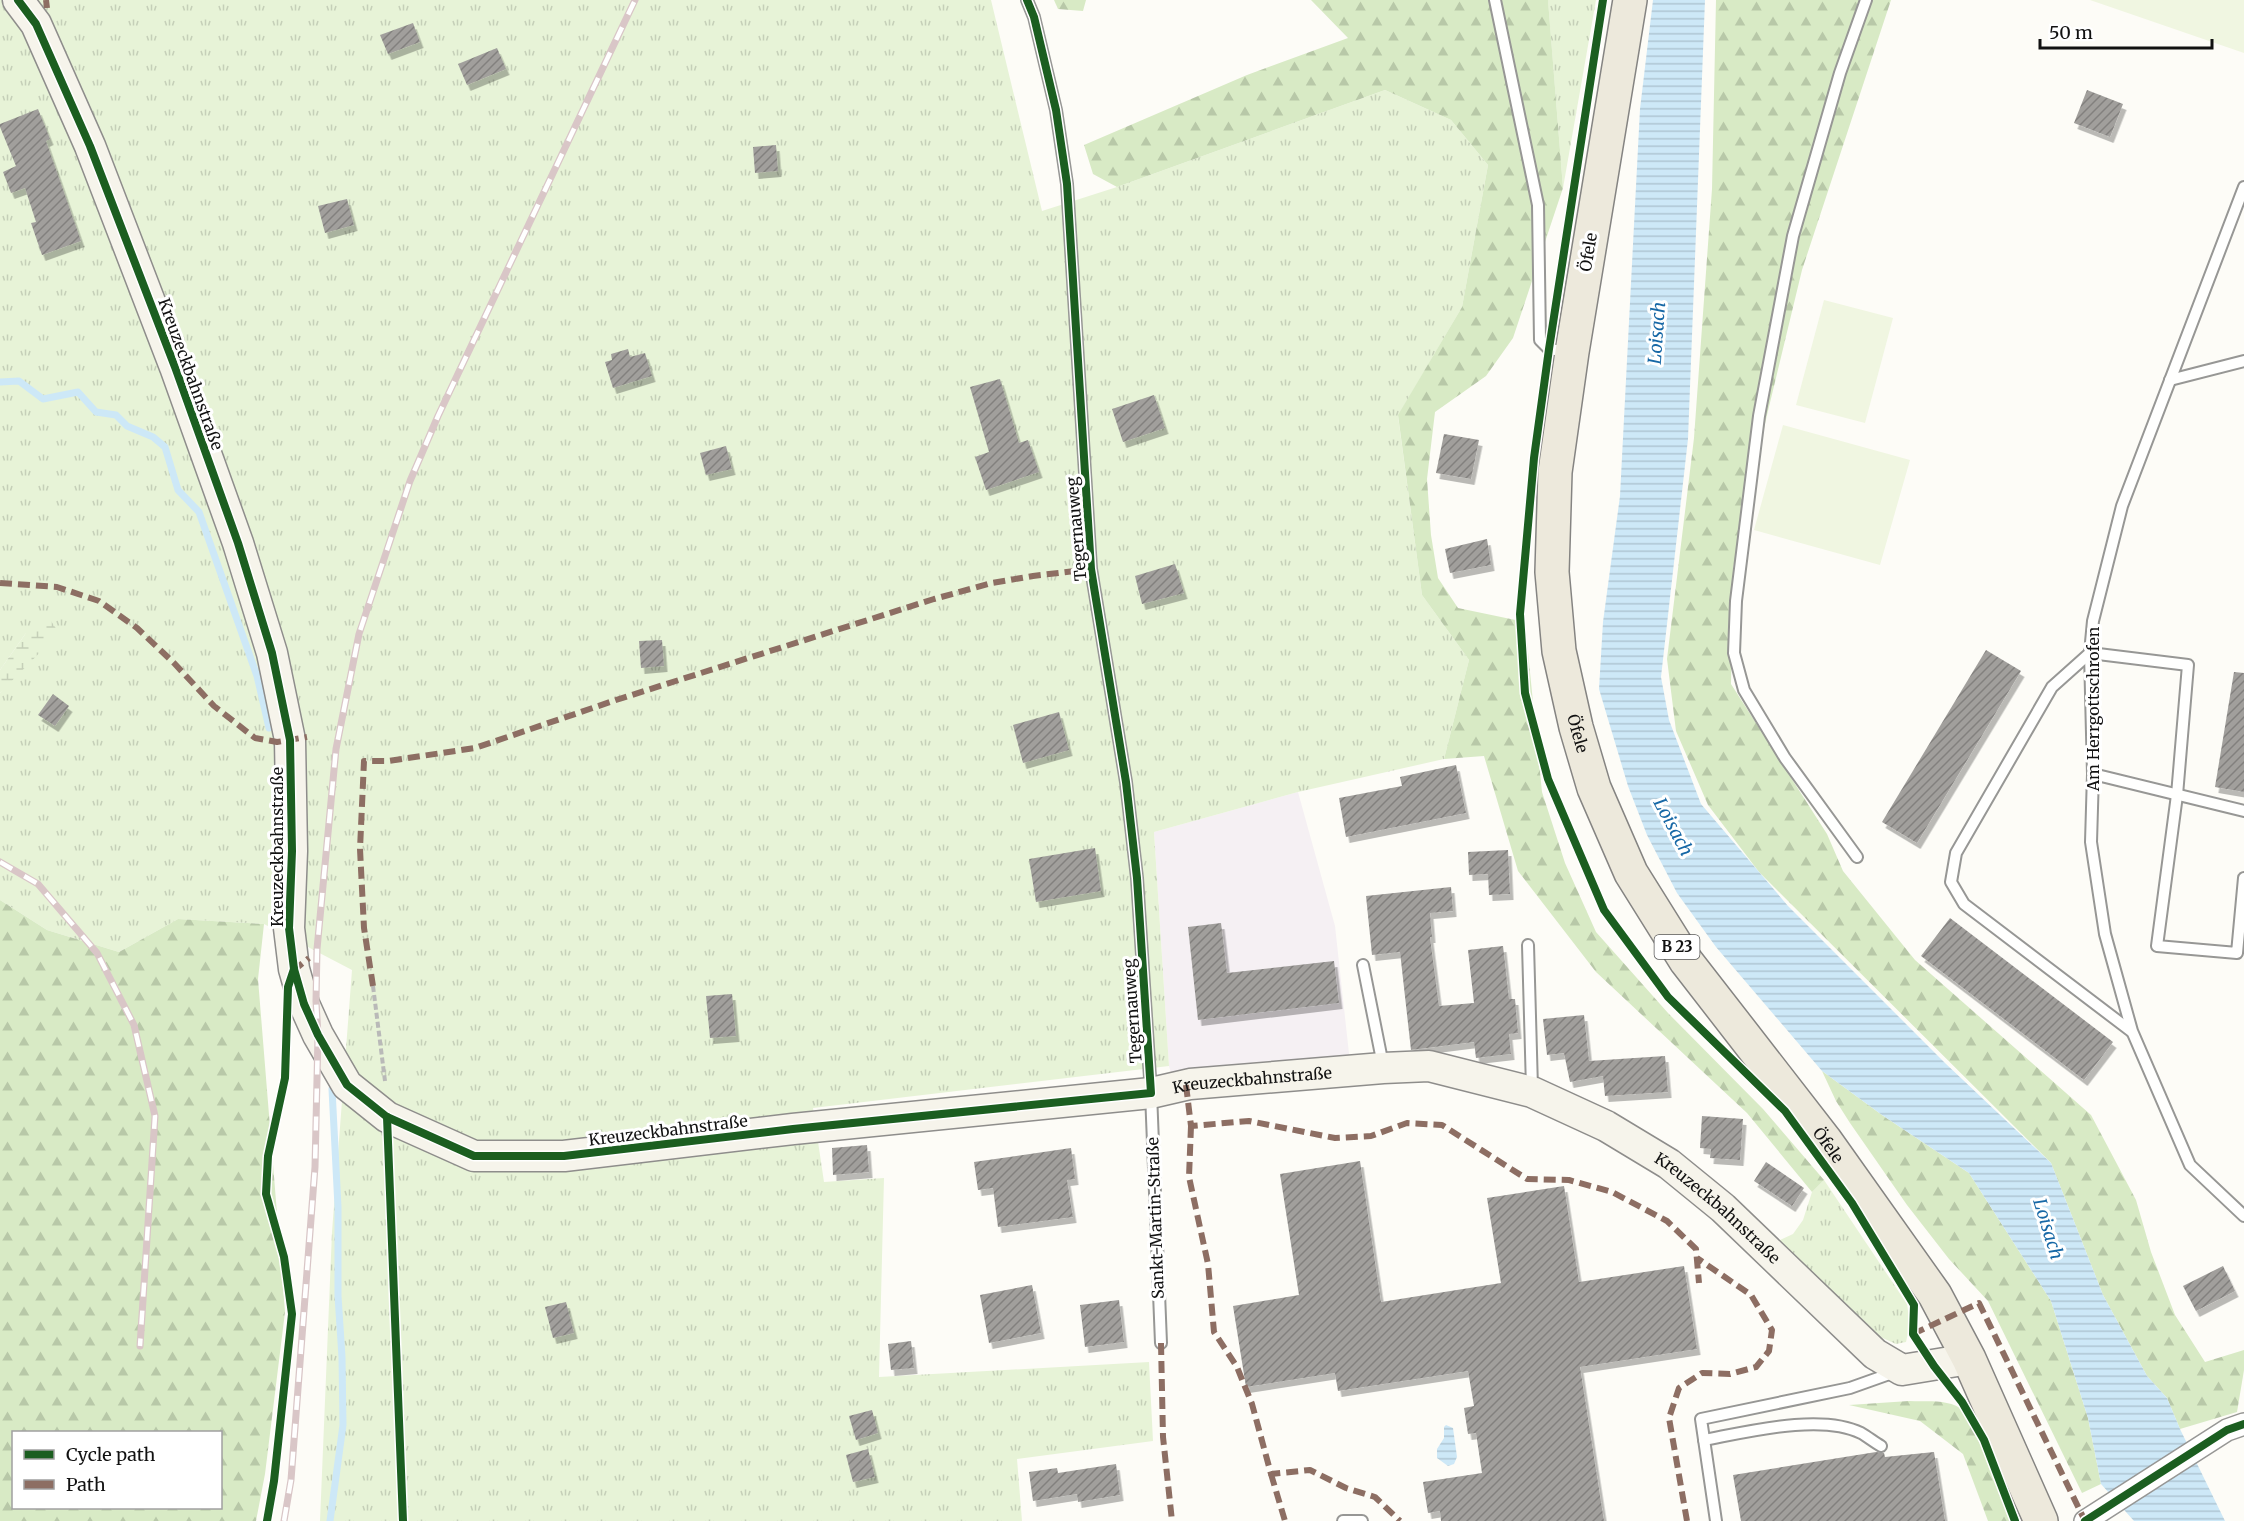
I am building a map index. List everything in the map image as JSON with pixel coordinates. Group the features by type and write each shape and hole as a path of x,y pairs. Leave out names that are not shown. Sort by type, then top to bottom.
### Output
{"main road":[{"name":"Öfele","path":"1630,0 1572,352 1555,472 1552,572 1560,651 1575,728 1594,788 1631,873 1686,961 1840,1160 1935,1295 1969,1359"},
{"name":"B 23","path":"1969,1359 2041,1521"}],"street":[{"name":"Kreuzeckbahnstraße","path":"18,0 41,16 175,367 238,543 272,653 290,740 292,851 289,928 294,969 301,995 318,1035 347,1085 387,1117 474,1156 564,1156 804,1128 1151,1093 1190,1084 1429,1066 1532,1092 1606,1126 1669,1164 1723,1208 1875,1354 1902,1370"},
{"path":"1902,1370 1969,1359"},
{"path":"2090,1518 2236,1427"}],"lane":[{"name":"Tegernauweg","path":"1027,0 1034,17 1056,110 1067,184 1091,569 1125,782 1137,878 1151,1093"},
{"path":"1495,0 1538,206 1540,340 1549,349 1572,352"},
{"path":"1857,857 1785,758 1767,729 1744,690 1734,653 1736,601 1759,416 1793,236 1840,73 1866,0"},
{"name":"Am Herrgottschrofen","path":"2244,187 2122,506 2092,621 2090,654 2093,774 2091,842 2105,934 2132,1031 2190,1165 2244,1216"},
{"path":"2170,380 2244,362"},
{"path":"2132,1031 1964,904 1951,882 1956,853 2052,687 2090,654 2188,665 2177,795 2157,946 2237,953 2244,878"},
{"path":"2093,774 2244,811"},
{"path":"1528,945 1532,1092"},
{"path":"1363,965 1383,1068"},
{"name":"Sankt-Martin-Straße","path":"1151,1093 1161,1343"},
{"path":"1716,1521 1701,1419 1850,1388 1902,1370"},
{"path":"1704,1440 1788,1425 1835,1426 1860,1432 1881,1446"},
{"path":"1343,1521 1362,1521"}],"path":[{"path":"373,986 387,1117"}],"shaded area":[{"path":"1298,792 1335,926 1352,1081 1179,1101 1169,1066 1154,832"}],"green space":[{"path":"0,0 991,0 1042,211 1117,187 1385,90 1451,120 1488,165 1462,307 1398,416 1422,595 1469,660 1444,759 1298,792 1154,832 1169,1066 813,1108 824,1182 884,1178 879,1377 1149,1362 1153,1441 1017,1459 1022,1521 320,1521 332,1232 352,970 264,924 178,919 119,952 47,930 0,900 0,693 6,685 26,633 0,670"},
{"path":"1054,0 1086,0 1083,11 1058,9"},
{"path":"1311,0 1548,0 1563,188 1513,338 1486,376 1435,412 1427,479 1431,535 1438,578 1458,608 1525,622 1542,792 1565,863 1596,932 1668,1013 1763,1109 1824,1180 1812,1192 1747,1113 1596,972 1518,871 1484,756 1444,759 1469,660 1422,595 1398,415 1462,307 1488,165 1451,120 1385,90 1117,187 1093,174 1084,145 1247,75 1348,38"},
{"path":"1596,0 1563,188 1548,1"},
{"path":"1716,0 1891,0 1802,270 1767,415 1733,568 1731,684 1827,834 1843,871 1915,960 2091,1115 2136,1200 2151,1252 2175,1315 2205,1362 2244,1350 2244,1370 2237,1412 2180,1429 2167,1398 2147,1376 2103,1295 2051,1163 1759,872 1708,805 1676,731 1667,659 1694,438 1712,189"},
{"path":"2090,0 2244,0 2244,53"},
{"path":"1824,300 1893,318 1865,423 1796,405"},
{"path":"1783,425 1910,460 1880,565 1754,530"},
{"path":"51,621 59,633 0,693 0,670 26,633"},
{"path":"0,900 47,930 119,952 178,919 264,924 258,979 285,1312 265,1474 256,1521 0,1521"},
{"path":"1822,1071 1882,1115 1969,1173 2051,1301 2088,1418 2101,1484 2082,1493 1988,1301 1949,1259 1907,1205 1836,1101"},
{"path":"1824,1180 1907,1304 1910,1324 1906,1342 1896,1344 1876,1335 1723,1208 1780,1240 1793,1234 1803,1220 1812,1192"},
{"path":"1909,1401 1948,1403 1960,1408 1968,1416 1993,1460 2015,1521 1988,1521 1963,1454 1920,1421 1849,1405"}],"water":[{"name":"Loisach","path":"1653,0 1705,0 1688,439 1661,677 1669,720 1701,804 1788,906 1945,1063 2051,1163 2103,1295 2147,1376 2167,1398 2225,1521 2134,1521 2101,1484 2088,1418 2051,1301 1969,1173 1882,1115 1822,1071 1716,947 1677,893 1647,835 1628,786 1599,689 1603,622 1620,496 1640,109"},
{"path":"1446,1425 1453,1428 1457,1457 1454,1464 1448,1466 1437,1458 1437,1449 1444,1438"}],"building":[{"path":"413,23 420,42 388,54 380,35"},
{"path":"497,48 506,69 467,85 458,64"},
{"path":"2087,90 2123,104 2110,137 2074,123"},
{"path":"38,109 50,139 46,141 81,241 42,255 31,223 36,222 25,188 11,193 3,172 16,166 0,127 0,124"},
{"path":"776,145 778,171 755,173 753,147"},
{"path":"347,199 354,225 325,233 318,206"},
{"path":"628,349 630,357 645,353 652,376 613,388 605,362 612,360 611,354"},
{"path":"1000,379 1019,443 1028,440 1039,472 986,490 975,457 989,452 970,387"},
{"path":"1154,395 1165,428 1123,442 1112,409"},
{"path":"1444,434 1479,440 1471,479 1436,473"},
{"path":"726,446 732,469 706,475 700,453"},
{"path":"1487,539 1491,565 1450,573 1445,549"},
{"path":"1175,564 1184,593 1142,604 1135,576"},
{"path":"662,640 664,666 641,668 639,641"},
{"path":"1986,650 2021,671 1917,843 1882,822"},
{"path":"2234,672 2244,673 2244,792 2215,787"},
{"path":"53,694 69,706 55,726 38,715"},
{"path":"1059,712 1069,750 1023,763 1013,725"},
{"path":"1456,765 1466,813 1346,837 1339,798 1402,786 1400,777"},
{"path":"1095,848 1101,891 1036,902 1029,859"},
{"path":"1508,850 1510,894 1489,895 1488,874 1469,875 1468,852"},
{"path":"1451,887 1453,911 1430,913 1432,937 1430,937 1439,1006 1474,1003 1468,950 1503,946 1509,999 1515,999 1518,1033 1509,1034 1511,1054 1476,1058 1474,1042 1411,1050 1400,952 1372,955 1366,896"},
{"path":"1950,918 2113,1042 2084,1080 1921,956"},
{"path":"1221,923 1227,973 1334,961 1339,1003 1198,1020 1188,927"},
{"path":"732,994 736,1036 710,1038 706,996"},
{"path":"1584,1015 1589,1061 1665,1056 1668,1092 1605,1096 1603,1076 1570,1082 1564,1053 1547,1055 1543,1019"},
{"path":"1702,1116 1743,1119 1740,1160 1710,1158 1711,1149 1700,1148"},
{"path":"867,1145 869,1172 833,1175 832,1148"},
{"path":"1071,1148 1075,1179 1067,1180 1073,1217 998,1227 993,1188 978,1190 974,1162"},
{"path":"1360,1161 1381,1302 1501,1283 1487,1198 1564,1186 1579,1282 1684,1266 1697,1349 1580,1367 1604,1521 1441,1521 1440,1511 1428,1513 1423,1482 1482,1473 1476,1433 1468,1434 1464,1408 1474,1406 1468,1371 1338,1391 1335,1373 1246,1387 1233,1306 1299,1295 1280,1174"},
{"path":"1766,1162 1804,1188 1792,1206 1754,1181"},
{"path":"2223,1266 2235,1291 2196,1311 2183,1286"},
{"path":"1032,1285 1041,1333 989,1343 980,1295"},
{"path":"1119,1300 1124,1342 1085,1347 1080,1305"},
{"path":"566,1302 574,1333 553,1338 545,1307"},
{"path":"911,1341 914,1368 891,1370 888,1344"},
{"path":"872,1410 878,1433 856,1440 849,1416"},
{"path":"868,1449 875,1477 853,1482 846,1455"},
{"path":"1876,1452 1884,1453 1885,1457 1934,1452 1945,1521 1741,1521 1733,1475"},
{"path":"1116,1464 1120,1495 1078,1502 1077,1494 1033,1501 1029,1472 1057,1468 1058,1473"}],"waterway":[{"path":"0,382 19,381 43,399 78,392 96,412 116,415 127,426 153,437 165,447 178,490 199,512 257,676 269,728"},
{"path":"330,1521 343,1425 338,1296 338,1207 332,1089"}],"railway":[{"path":"284,1521 291,1480 315,1167 317,949 336,749 359,634 410,481 438,416 635,0"},
{"path":"0,862 38,884 97,953 134,1025 155,1116 140,1346"}],"marked path":[{"path":"46,0 47,8"},
{"path":"373,986 364,928 360,849 364,761 388,761 475,748 616,700 934,599 992,583 1091,569"},
{"path":"0,583 57,587 99,601 137,628 214,706 255,738 277,742 307,737"},
{"path":"293,971 309,958"},
{"path":"1186,1085 1191,1126 1249,1121 1335,1138 1371,1136 1407,1123 1442,1125 1527,1179 1569,1180 1612,1192 1667,1221 1696,1249 1699,1283"},
{"path":"1191,1126 1189,1177 1208,1264 1214,1332 1237,1367 1252,1404 1271,1474 1310,1470 1346,1488 1375,1497 1400,1521"},
{"path":"1687,1521 1669,1418 1679,1388 1702,1373 1730,1374 1756,1367 1769,1351 1772,1330 1751,1295 1697,1258"},
{"path":"1913,1334 1979,1303 2085,1521"},
{"path":"1161,1343 1163,1437 1172,1521"},
{"path":"1271,1474 1285,1521"}],"cycle path":[{"path":"18,0 36,24 90,146 175,367 238,543 272,653 290,740 292,851 289,928 294,969 304,1004 318,1035 347,1085 387,1117 474,1156 564,1156 793,1129 1151,1093 1137,878 1126,782 1091,569 1067,184 1056,110 1034,17 1027,0"},
{"path":"1603,0 1534,458 1520,614 1525,693 1548,779 1604,910 1668,997 1785,1111 1852,1203 1914,1305 1913,1334 1962,1402 1984,1440 2015,1521"},
{"path":"267,1521 274,1481 292,1314 284,1257 266,1194 268,1156 285,1078 288,987 294,969"},
{"path":"387,1117 403,1521"},
{"path":"2085,1521 2227,1430 2244,1424"}]}
